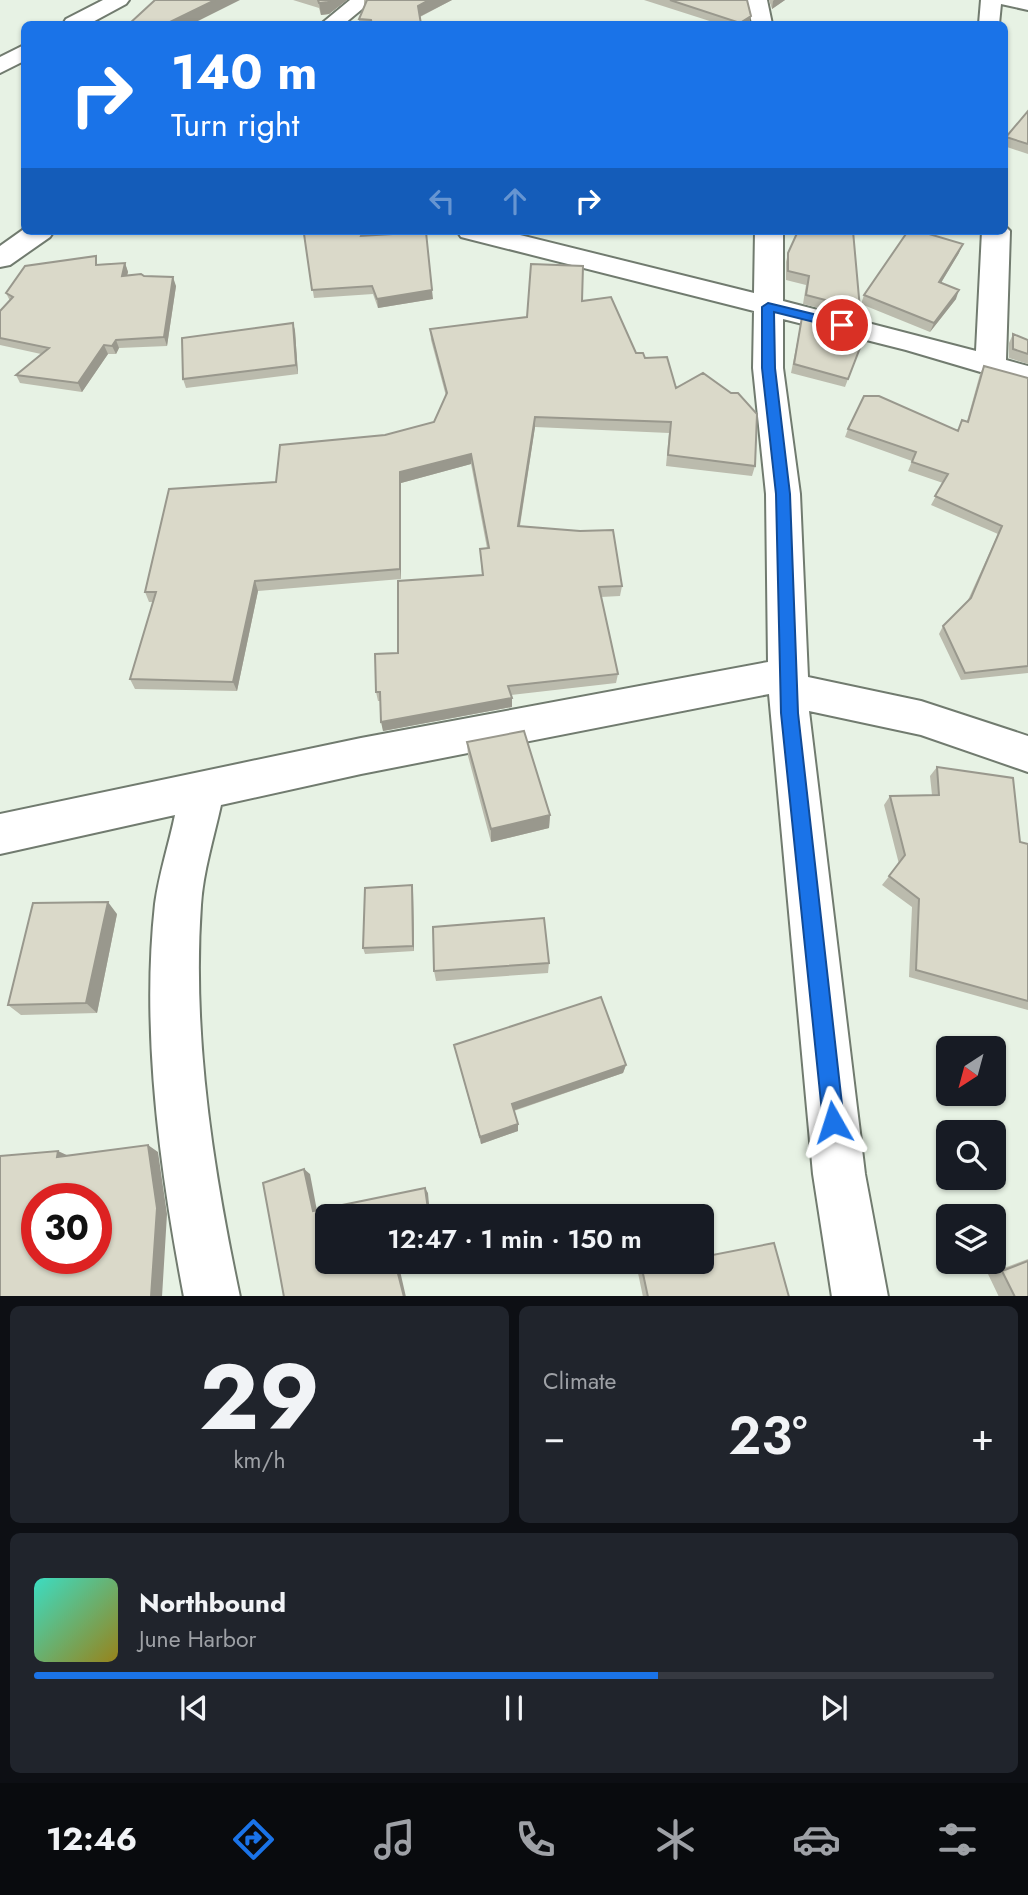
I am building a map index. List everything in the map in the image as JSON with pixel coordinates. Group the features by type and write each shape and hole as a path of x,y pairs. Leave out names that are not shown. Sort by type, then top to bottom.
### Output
{"street":[{"path":"80,21 119,0"},
{"path":"335,21 363,0"},
{"path":"757,0 761,21"},
{"path":"989,21 990,0"},
{"path":"1009,0 1028,4"},
{"path":"0,66 21,54"},
{"path":"0,259 34,235"},
{"path":"487,235 1028,376"},
{"path":"769,235 768,368 783,494 788,682 839,1174 860,1296"},
{"path":"991,365 996,235"},
{"path":"0,834 361,756 788,682 921,718 1028,754"},
{"path":"202,792 178,902 174,1005 191,1192 212,1296"}],"building":[{"path":"155,0 215,0 172,21 132,21"},
{"path":"367,0 429,0 418,6 420,21 359,19"},
{"path":"670,0 747,0 751,16 743,21 734,21"},
{"path":"1028,111 1028,144 1008,138"},
{"path":"304,235 426,235 432,290 377,299 372,286 312,290"},
{"path":"796,235 853,235 860,309 806,295 809,276 788,271 788,253"},
{"path":"905,235 933,235 963,244 939,282 959,290 934,323 864,295"},
{"path":"96,256 96,265 125,263 122,276 141,274 173,277 164,337 116,340 112,346 104,345 78,383 16,375 49,348 0,338 0,311 13,297 6,293 25,266"},
{"path":"531,264 583,266 582,301 611,297 636,353 643,353 645,358 667,357 676,388 703,373 731,393 738,393 757,414 755,466 668,455 671,422 535,417 518,526 580,531 613,530 622,586 599,587 618,674 508,686 512,698 381,722 380,692 376,692 375,654 398,653 398,581 483,575 480,549 489,548 471,454 400,472 400,569 255,581 233,682 130,679 156,592 145,592 169,489 276,482 280,445 385,435 434,422 447,393 430,329 527,317"},
{"path":"802,317 863,332 863,340 848,379 794,364"},
{"path":"293,323 296,365 183,379 182,338"},
{"path":"1013,334 1028,340 1028,354 1013,349"},
{"path":"984,366 1028,378 1028,666 965,673 943,626 971,598 1002,526 935,496 948,474 912,462 916,452 848,429 864,396 879,396 958,431 962,420 968,422"},
{"path":"524,731 550,815 491,829 467,742"},
{"path":"937,767 1013,778 1020,842 1028,844 1028,1001 916,970 919,899 889,876 905,855 890,796 939,795"},
{"path":"412,885 413,946 363,948 365,888"},
{"path":"108,902 86,1003 8,1005 33,903"},
{"path":"544,918 549,963 434,971 433,927"},
{"path":"601,997 626,1065 512,1104 518,1124 480,1137 454,1045"},
{"path":"148,1145 157,1208 151,1296 0,1296 0,1156 58,1151 57,1157"},
{"path":"304,1169 315,1211 315,1274 398,1274 404,1296 284,1296 263,1183"},
{"path":"425,1188 427,1204 347,1204"},
{"path":"774,1243 789,1296 648,1296 643,1274 714,1274 714,1255"},
{"path":"1028,1261 1028,1296 1014,1296 1004,1274 1006,1274 1006,1269"}],"route":[{"path":"833,1122 813,914 789,713 783,494 768,368 768,307 842,325"}]}
